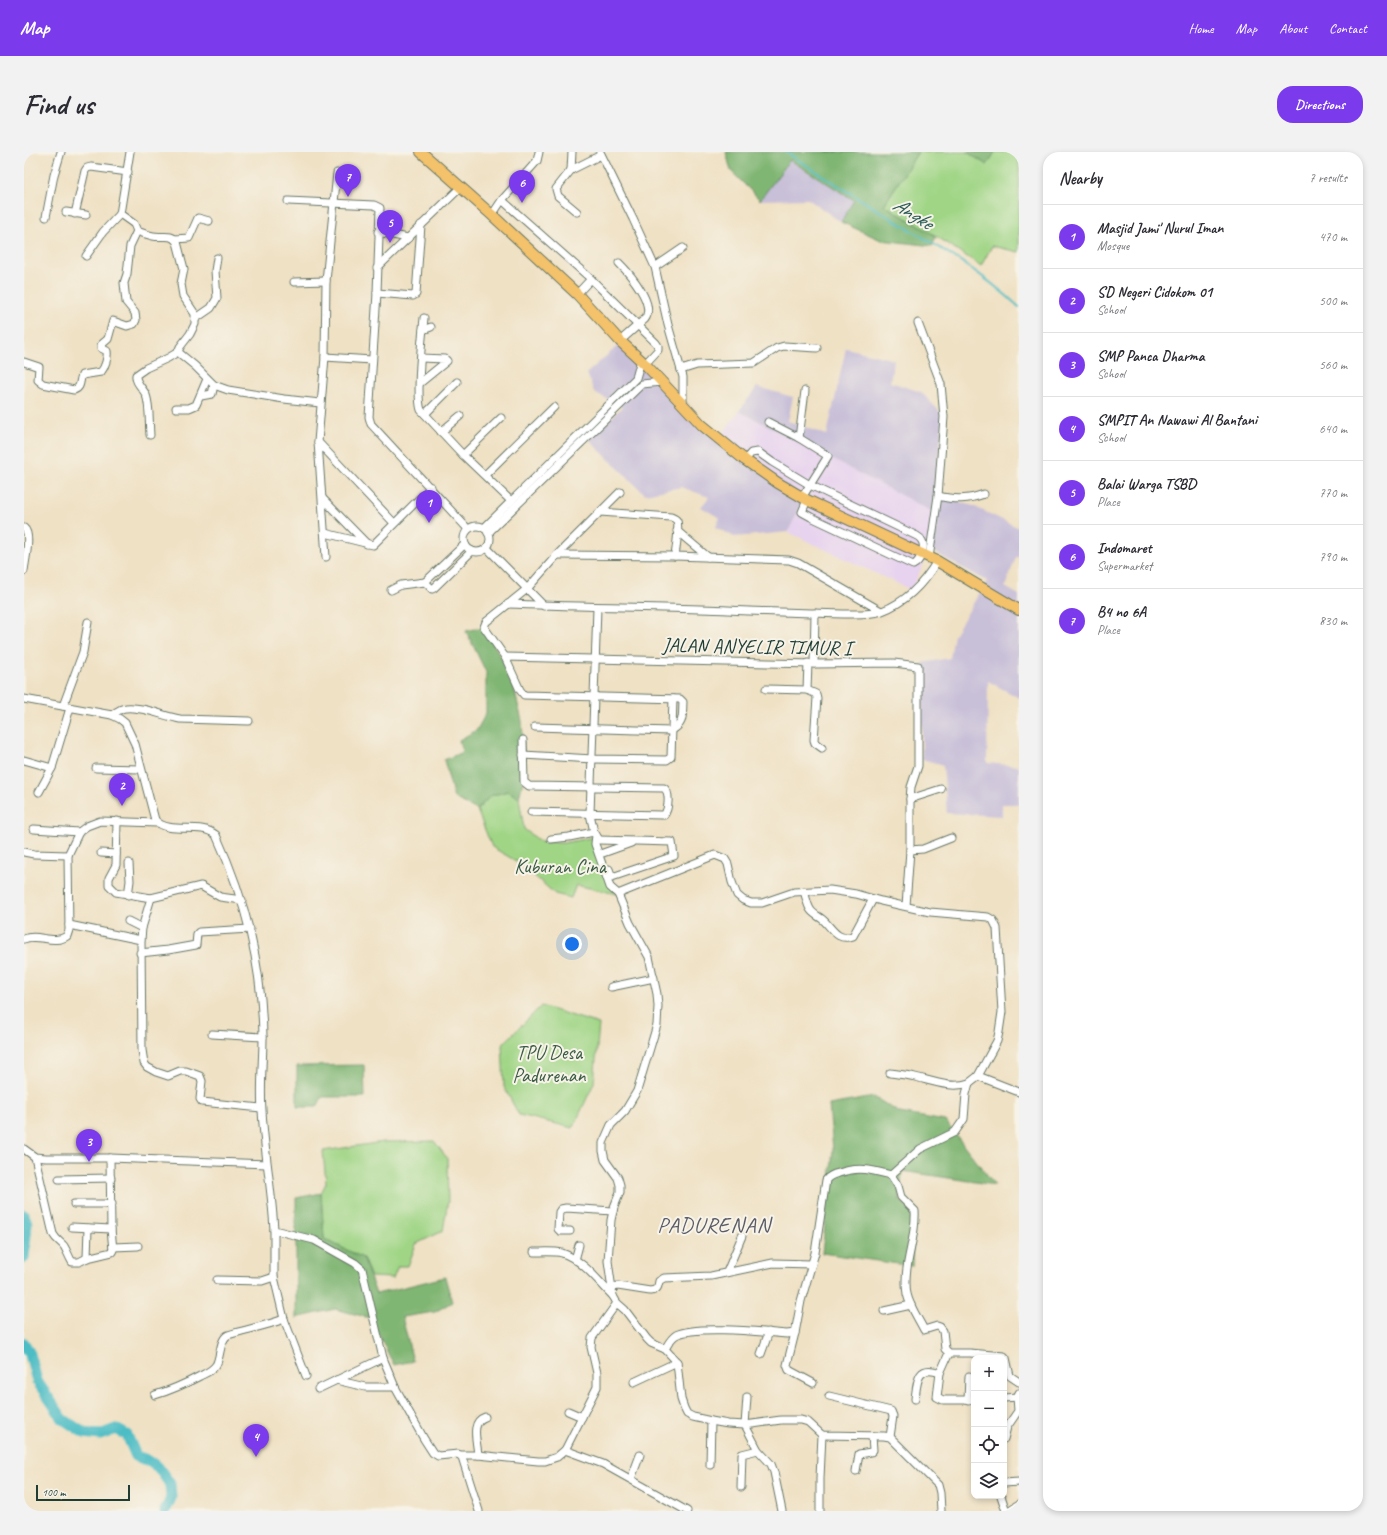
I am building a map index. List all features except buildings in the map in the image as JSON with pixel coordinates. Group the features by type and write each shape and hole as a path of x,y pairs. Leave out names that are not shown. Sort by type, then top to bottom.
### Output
{"main road":[{"path":"421,152 492,214 577,294 620,341 643,362 712,434 745,460 778,483 805,498 929,558 1019,610"}],"street":[{"path":"46,217 54,175 61,152"},
{"path":"86,256 103,232 120,214 128,172 130,152"},
{"path":"492,214 502,200 537,161 539,152"},
{"path":"571,170 572,152"},
{"path":"577,212 558,196 555,191 571,170 600,154 633,219 655,267 668,325 681,370 683,382 683,405"},
{"path":"75,214 88,168 91,167 128,172"},
{"path":"326,558 318,442 320,403 325,357 326,281 337,173"},
{"path":"377,268 461,187"},
{"path":"486,530 511,501 636,378 643,362 658,350 658,346 638,324 591,279 502,200"},
{"path":"288,201 374,205 379,207 377,293 369,417 371,424 431,487 468,530"},
{"path":"66,212 86,215"},
{"path":"24,362 38,367 38,380 43,384 74,390 78,389 82,375 85,373 101,372 105,365 108,353 101,348 101,345 108,339 113,321 129,326 134,324 136,320 134,311 126,302 124,283 127,274 130,246 137,231 134,224 120,214"},
{"path":"137,231 154,236 169,236 175,239 190,238 198,218 209,221"},
{"path":"377,293 413,296 416,294 421,225"},
{"path":"378,232 408,238"},
{"path":"150,435 147,400 144,391 137,381 136,375 146,368 178,352 195,324 193,309 183,296 181,284 184,269 175,239"},
{"path":"655,267 683,248"},
{"path":"195,319 211,308 217,298 215,271 217,258"},
{"path":"620,264 629,272 646,302 648,315 620,341"},
{"path":"577,294 591,279"},
{"path":"294,282 326,281"},
{"path":"424,318 420,405 425,414 441,432 511,501"},
{"path":"508,604 597,608 675,607 862,614 881,611 918,588 930,572 929,558 938,496 944,417 941,384 918,323"},
{"path":"423,330 431,327"},
{"path":"681,370 704,365 750,364 756,362 777,348 784,346 817,348"},
{"path":"178,352 214,385 247,394 284,400 320,403"},
{"path":"325,357 372,360"},
{"path":"420,383 446,361 445,358 421,358"},
{"path":"636,378 642,384"},
{"path":"176,408 193,407 201,396 207,379"},
{"path":"425,414 457,382"},
{"path":"486,530 642,384 662,382"},
{"path":"201,396 212,394 214,385"},
{"path":"799,438 805,391"},
{"path":"484,475 554,407"},
{"path":"441,432 460,416"},
{"path":"463,455 501,418"},
{"path":"768,422 799,438 828,456 810,485 802,512 913,565 929,558"},
{"path":"318,442 394,523"},
{"path":"745,460 754,451 758,452 810,485 917,536 921,539 929,558"},
{"path":"325,533 367,545 373,545 431,487"},
{"path":"535,727 671,731 678,727 681,723 682,700 524,695 520,690 504,657 484,629 484,625 526,589 557,555 620,492"},
{"path":"938,496 963,500 975,498 984,494"},
{"path":"323,499 367,545"},
{"path":"600,512 671,518 677,521 675,556"},
{"path":"476,526 486,530 490,541 486,548 480,552 472,551 465,544 465,534 468,530 476,526"},
{"path":"24,528 27,530 28,537 24,571"},
{"path":"677,531 708,557"},
{"path":"392,590 405,584 426,582 465,544"},
{"path":"486,548 544,606"},
{"path":"426,582 434,588 472,551"},
{"path":"557,555 675,556 789,560 798,563 881,611"},
{"path":"551,839 596,836 637,841 671,842 674,856 612,877 596,836 590,814 597,608"},
{"path":"807,690 811,664 815,613"},
{"path":"39,792 52,768 67,707 83,652 88,622"},
{"name":"JALAN ANYELIR TIMUR I","path":"504,657 811,664 894,663 918,666 918,766 911,787 910,799"},
{"path":"766,689 807,690 816,694 817,705 814,740 815,743 822,748"},
{"path":"24,699 112,715 122,720 135,744 140,769 157,823"},
{"path":"523,755 593,759 668,760 671,757 673,699"},
{"path":"112,715 126,708 136,708 180,719 248,721"},
{"path":"523,740 524,782 526,785 664,788 667,792 668,810 664,815 531,812"},
{"path":"24,760 52,768"},
{"path":"96,768 140,769"},
{"path":"906,906 910,850 910,799 941,789"},
{"path":"117,821 115,868 109,878 109,885 116,892 151,898 201,886 220,897 242,900"},
{"path":"24,940 31,937 61,939 67,936 69,925 68,855 80,832 94,822 117,821 157,823 162,826 206,831 216,835 242,900 250,929 258,971 263,1037 262,1108 266,1164 272,1200 274,1230 274,1277 284,1319 306,1376"},
{"path":"34,830 80,832"},
{"path":"274,1230 314,1240 355,1263 362,1269 383,1358 396,1387 433,1453 438,1456 478,1455 545,1461 557,1457 565,1450 597,1387 597,1373 591,1347 592,1338 615,1300 611,1287 608,1261 613,1211 620,1192 620,1185 618,1178 606,1160 603,1151 603,1143 611,1125 621,1116 632,1101 641,1079 657,1025 657,994 650,957 630,923 618,894 610,887 596,844 596,836"},
{"path":"910,850 922,849 951,838"},
{"path":"603,853 637,841"},
{"path":"24,852 34,854 68,855"},
{"path":"101,853 116,854"},
{"path":"618,894 715,855 725,859 728,864 737,895 747,902 756,904 794,892 830,890 856,894 930,912 988,917 993,920 997,928 1002,1012 997,1041 978,1076 969,1083 962,1085 943,1084 890,1073"},
{"path":"128,863 130,881 128,895"},
{"path":"804,892 810,910 835,934 843,937 853,936 874,899"},
{"path":"151,898 142,928 140,953 142,1058 144,1063 147,1067 156,1072 168,1076 183,1071 200,1076 202,1081 200,1099 205,1103 262,1108"},
{"path":"128,921 142,928"},
{"path":"69,925 141,940"},
{"path":"140,953 196,945 198,934 200,932 250,929"},
{"path":"611,987 654,978"},
{"path":"212,1034 263,1037"},
{"path":"978,1076 1019,1092"},
{"path":"892,1175 920,1149 955,1132 964,1119 966,1094 969,1083"},
{"path":"24,1149 35,1157 46,1158 110,1158 266,1164"},
{"path":"35,1157 38,1177 53,1234 56,1241 63,1244 72,1262 79,1262 87,1258 112,1252 110,1158"},
{"path":"813,1383 787,1368 801,1301 812,1264 826,1180 827,1178 847,1170 858,1169 892,1175 903,1200 914,1208 915,1211 907,1274 907,1292 911,1305 924,1330 938,1326 942,1329 945,1349 949,1353 1002,1355 1006,1358 1010,1376 1019,1382"},
{"path":"59,1179 111,1178"},
{"path":"74,1204 112,1204"},
{"path":"570,1231 560,1231 558,1229 559,1212 561,1209 613,1211"},
{"path":"72,1227 111,1229"},
{"path":"87,1258 88,1228"},
{"path":"727,1272 742,1236"},
{"path":"575,1260 579,1245"},
{"path":"113,1247 138,1246"},
{"path":"534,1252 562,1253 586,1268 625,1310 651,1343 665,1350 677,1362 684,1408 687,1414 711,1421 745,1425 781,1420 802,1420 808,1422 822,1435 884,1436 890,1438 938,1485 941,1511"},
{"path":"611,1287 618,1286 650,1291 655,1290 658,1287 659,1281 664,1278 711,1276 773,1263 812,1264"},
{"path":"217,1280 262,1281 274,1277"},
{"path":"884,1310 911,1305"},
{"path":"155,1395 184,1385 213,1369 218,1360 225,1336 259,1326 272,1324 284,1319"},
{"path":"665,1350 669,1342 676,1336 687,1332 719,1330 795,1333"},
{"path":"761,1354 769,1332"},
{"path":"949,1353 940,1373 937,1397 944,1400 971,1400 969,1376"},
{"path":"318,1390 383,1358"},
{"path":"634,1382 677,1362"},
{"path":"915,1399 917,1379 926,1371 935,1371 940,1373"},
{"path":"336,1380 364,1387 396,1387"},
{"path":"1007,1397 1018,1395 1018,1411 1007,1427"},
{"path":"829,1396 891,1411 893,1416 890,1438"},
{"path":"747,1397 745,1425 758,1450 771,1464 782,1511"},
{"path":"568,1411 582,1417"},
{"path":"478,1455 476,1425 480,1419 485,1417"},
{"path":"710,1465 711,1421"},
{"path":"820,1511 822,1435"},
{"path":"856,1471 859,1454 871,1452 873,1450 872,1436"},
{"path":"565,1450 603,1464 683,1510"},
{"path":"741,1487 742,1454 758,1450"},
{"path":"460,1455 479,1511"},
{"path":"631,1479 640,1455"},
{"path":"1007,1483 1019,1482"},
{"path":"1002,1499 1007,1511 1019,1504"}],"shaded area":[{"path":"789,160 854,200 841,222 808,199 760,200"},
{"path":"621,343 719,439 805,497 788,532 734,537 716,527 720,518 701,507 709,497 681,487 645,494 589,440 622,407 594,392 587,373"},
{"path":"846,348 894,360 890,382 921,392 943,415 936,494 973,506 1019,528 1019,557 1016,557 1005,587 1019,595 1019,698 988,681 987,763 1019,766 1019,804 1002,804 1002,816 947,813 943,765 922,759 922,663 950,658 954,635 987,581 930,550 937,514 739,411 757,387 793,397 788,421 827,435"},
{"path":"739,411 938,514 930,550 911,590 788,532 805,497 719,439"}],"green space":[{"path":"726,152 918,152 884,205 936,236 932,246 881,240 841,222 854,200 790,160 760,200 731,171"},
{"path":"918,152 967,152 987,165 995,152 1019,152 1019,252 992,246 981,266 936,236 884,205"},
{"path":"967,152 995,152 987,165"},
{"path":"483,627 510,672 522,721 525,773 519,798 508,791 490,796 477,810 454,798 444,760 462,752 459,740 477,730 486,713 486,672 466,631"},
{"name":"Kuburan Cina","path":"508,791 519,798 524,829 541,842 563,843 595,837 617,894 576,885 571,898 555,894 521,864 492,847 477,810 490,796"},
{"name":"TPU Desa Padurenan","path":"541,1006 599,1024 594,1083 573,1128 519,1115 504,1087 502,1045"},
{"path":"364,1065 365,1097 322,1097 317,1107 297,1107 297,1066"},
{"path":"874,1097 900,1113 945,1121 995,1185 902,1171 900,1200 914,1212 912,1266 822,1253 833,1150 829,1105"},
{"path":"434,1141 447,1158 448,1201 443,1231 416,1244 408,1266 398,1266 393,1278 371,1277 363,1258 324,1239 321,1193 326,1183 323,1151 383,1142"},
{"path":"321,1193 324,1239 363,1258 376,1294 445,1277 452,1302 435,1312 402,1317 413,1361 394,1365 370,1318 335,1309 296,1318 296,1198"}],"waterway":[{"name":"Angke","path":"786,152 933,243 992,284 1019,307"},
{"path":"24,1215 27,1223 24,1258"},
{"path":"24,1343 30,1354 37,1381 63,1419 84,1433 100,1435 116,1429 127,1435 136,1456 147,1460 158,1467 170,1484 171,1498 165,1511"}],"place":[{"name":"B4 no 6A","path":"348,197"},
{"name":"Indomaret","path":"522,203"},
{"name":"Balai Warga TSBD","path":"390,243"},
{"name":"Masjid Jami' Nurul Iman","path":"429,523"},
{"name":"SD Negeri Cidokom 01","path":"122,806"},
{"name":"SMP Panca Dharma","path":"89,1162"},
{"name":"SMPIT An Nawawi Al Bantani","path":"256,1457"}],"district":[{"name":"PADURENAN","path":"714,1224"}]}
